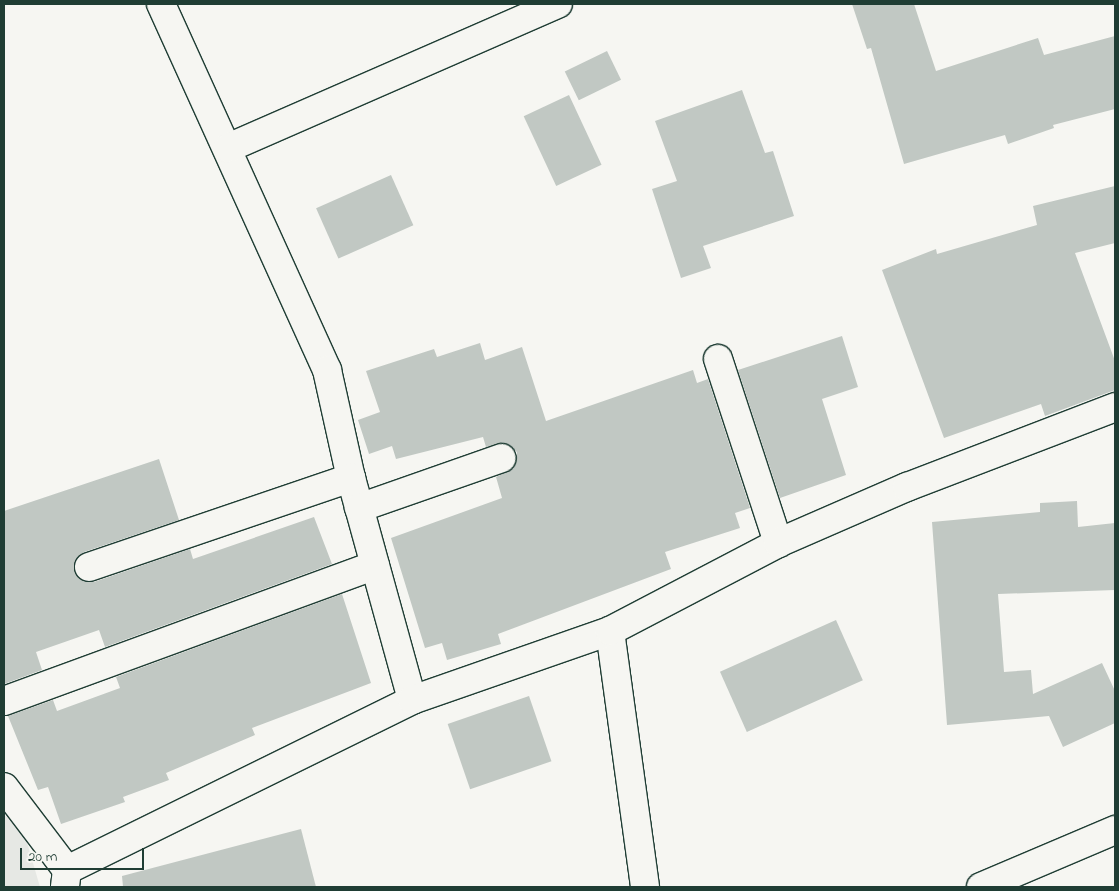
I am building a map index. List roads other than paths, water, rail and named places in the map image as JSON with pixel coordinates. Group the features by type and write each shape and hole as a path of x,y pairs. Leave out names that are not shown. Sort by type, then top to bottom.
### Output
{"street":[{"path":"161,4 228,148 327,370 351,478 412,700"},
{"path":"228,148 558,4"},
{"path":"718,359 778,543"},
{"path":"4,787 66,878 412,700 610,631 778,543 907,487 1115,407"},
{"path":"359,508 502,458"},
{"path":"89,567 351,478"},
{"path":"4,701 374,565"},
{"path":"610,631 645,887"},
{"path":"981,887 1115,830"}]}
